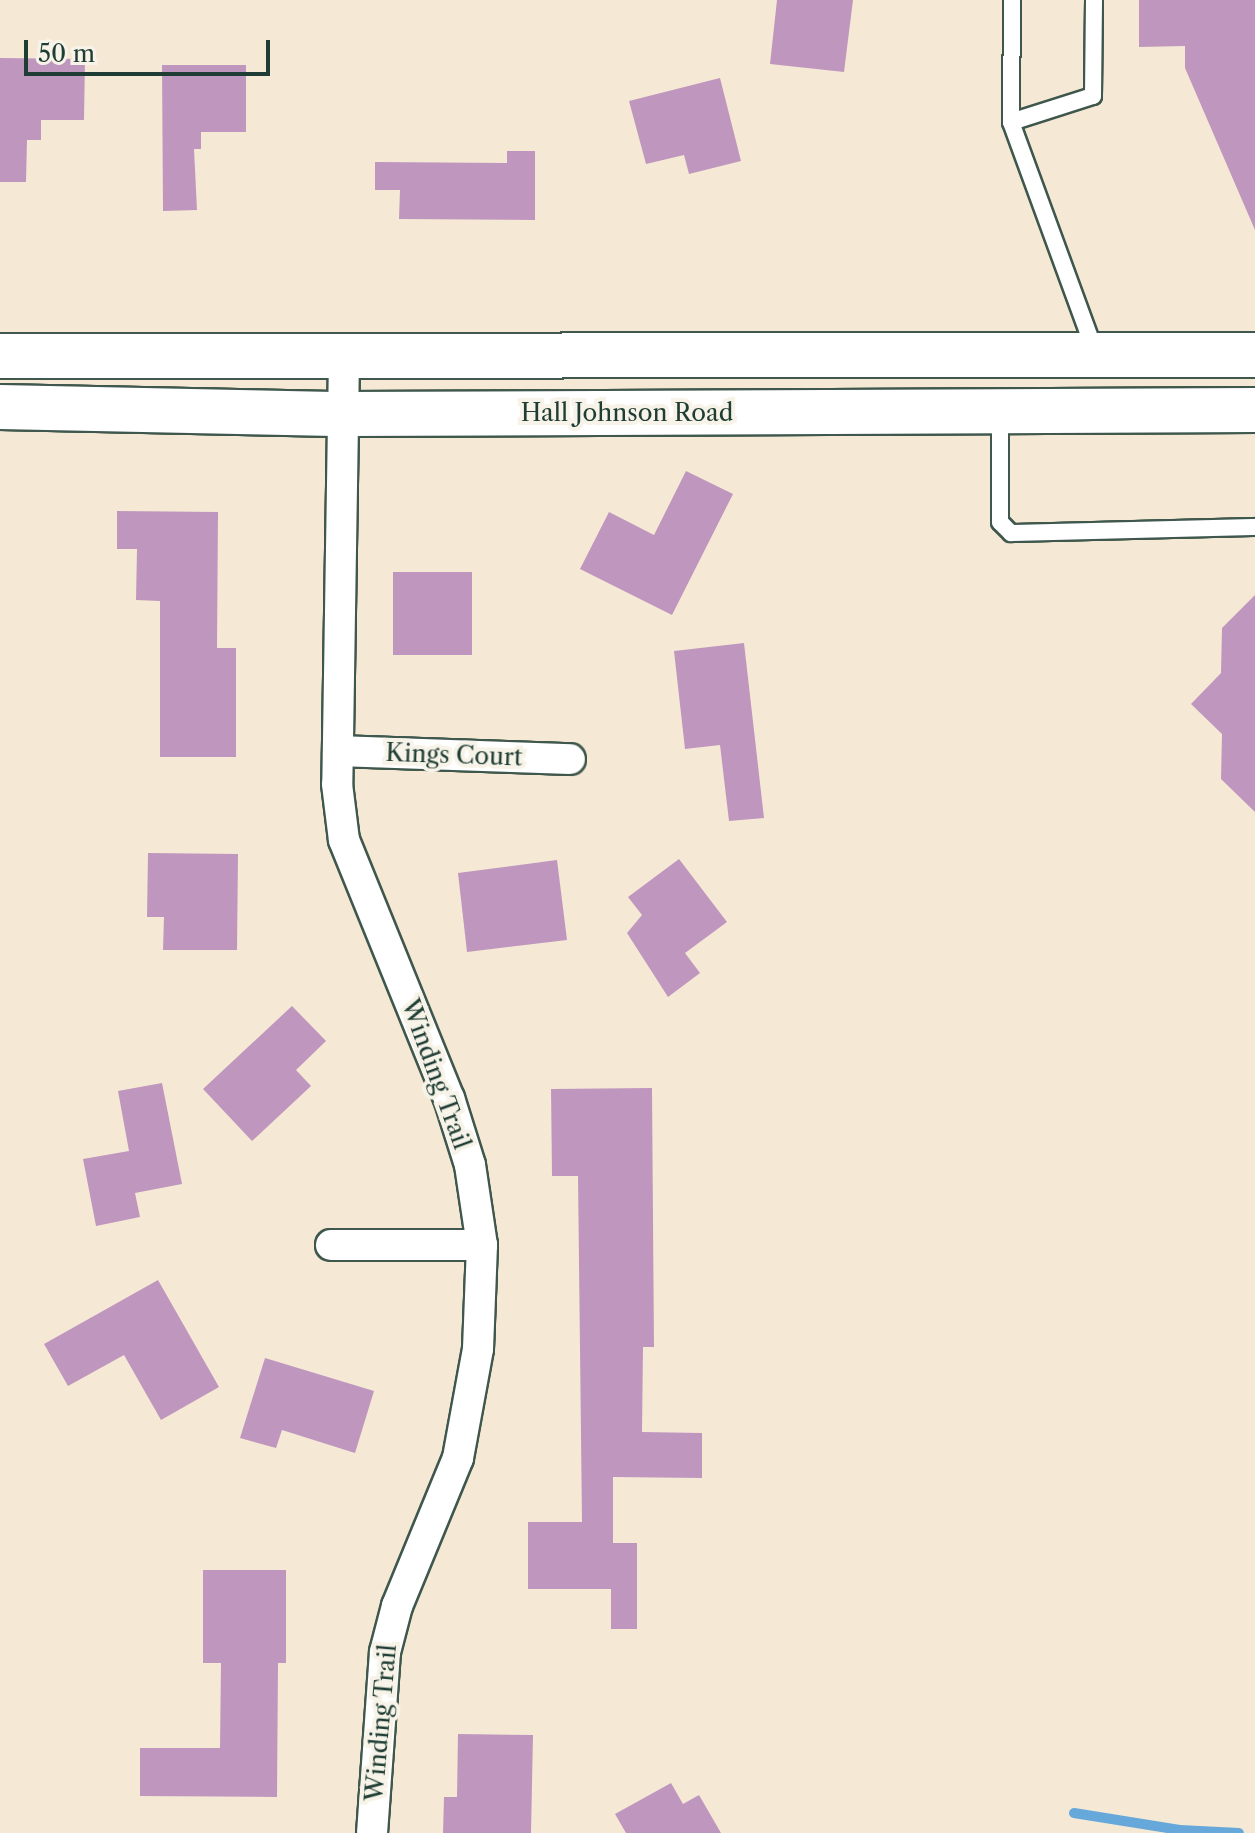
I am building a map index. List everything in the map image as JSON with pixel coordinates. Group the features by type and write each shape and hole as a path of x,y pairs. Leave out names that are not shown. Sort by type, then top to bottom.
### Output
{"main road":[{"path":"1096,355 1096,411"},
{"path":"0,356 1255,355"},
{"name":"Hall Johnson Road","path":"0,407 346,414 1255,410"}],"street":[{"name":"Winding Trail","path":"344,358 346,414 338,751 344,840 449,1098 470,1165 482,1245 478,1349 458,1458 397,1606 385,1652 372,1833"},
{"name":"Kings Court","path":"338,751 570,759"},
{"path":"331,1245 482,1245"}],"lane":[{"path":"1012,0 1011,122 1096,355"},
{"path":"1011,122 1093,96 1094,0"},
{"path":"1000,411 1000,522 1011,533 1255,527"}],"building":[{"path":"777,0 853,0 844,72 770,64"},
{"path":"1139,0 1255,0 1255,230 1185,68 1185,46 1139,47"},
{"path":"0,58 85,59 84,120 41,120 41,140 27,140 26,182 0,182"},
{"path":"162,65 246,65 246,132 201,132 201,149 194,149 197,210 163,211"},
{"path":"720,78 741,161 689,174 684,155 646,164 629,101"},
{"path":"507,151 535,151 535,220 399,219 400,190 375,190 375,162 507,163"},
{"path":"686,471 733,494 672,615 580,569 609,512 654,535"},
{"path":"117,511 218,512 217,648 236,648 236,757 160,757 160,601 136,600 137,549 117,549"},
{"path":"393,572 472,572 472,655 393,655"},
{"path":"1255,595 1255,812 1221,779 1222,734 1191,704 1221,673 1222,628"},
{"path":"744,643 764,818 729,821 720,745 685,749 674,651"},
{"path":"148,853 238,854 237,950 163,950 164,917 147,917"},
{"path":"679,859 727,922 685,953 700,973 668,997 627,933 642,915 628,897"},
{"path":"557,860 567,940 467,952 458,873"},
{"path":"292,1006 326,1041 296,1070 311,1086 252,1141 203,1089"},
{"path":"162,1083 182,1184 135,1193 140,1217 96,1226 83,1159 129,1151 118,1091"},
{"path":"652,1088 654,1347 643,1347 642,1432 702,1433 702,1478 613,1477 613,1543 637,1543 637,1629 611,1629 611,1589 528,1589 528,1522 582,1522 578,1176 552,1176 551,1089"},
{"path":"158,1280 219,1387 161,1420 124,1355 68,1386 44,1344"},
{"path":"265,1358 374,1391 355,1453 282,1430 276,1448 240,1438"},
{"path":"203,1570 286,1570 286,1663 278,1663 277,1797 140,1796 140,1748 220,1748 221,1663 203,1663"},
{"path":"458,1734 533,1735 531,1833 443,1833 444,1797 457,1797"},
{"path":"671,1783 683,1804 699,1795 721,1833 626,1833 615,1814"}],"waterway":[{"path":"1074,1813 1180,1830 1239,1833"}]}
